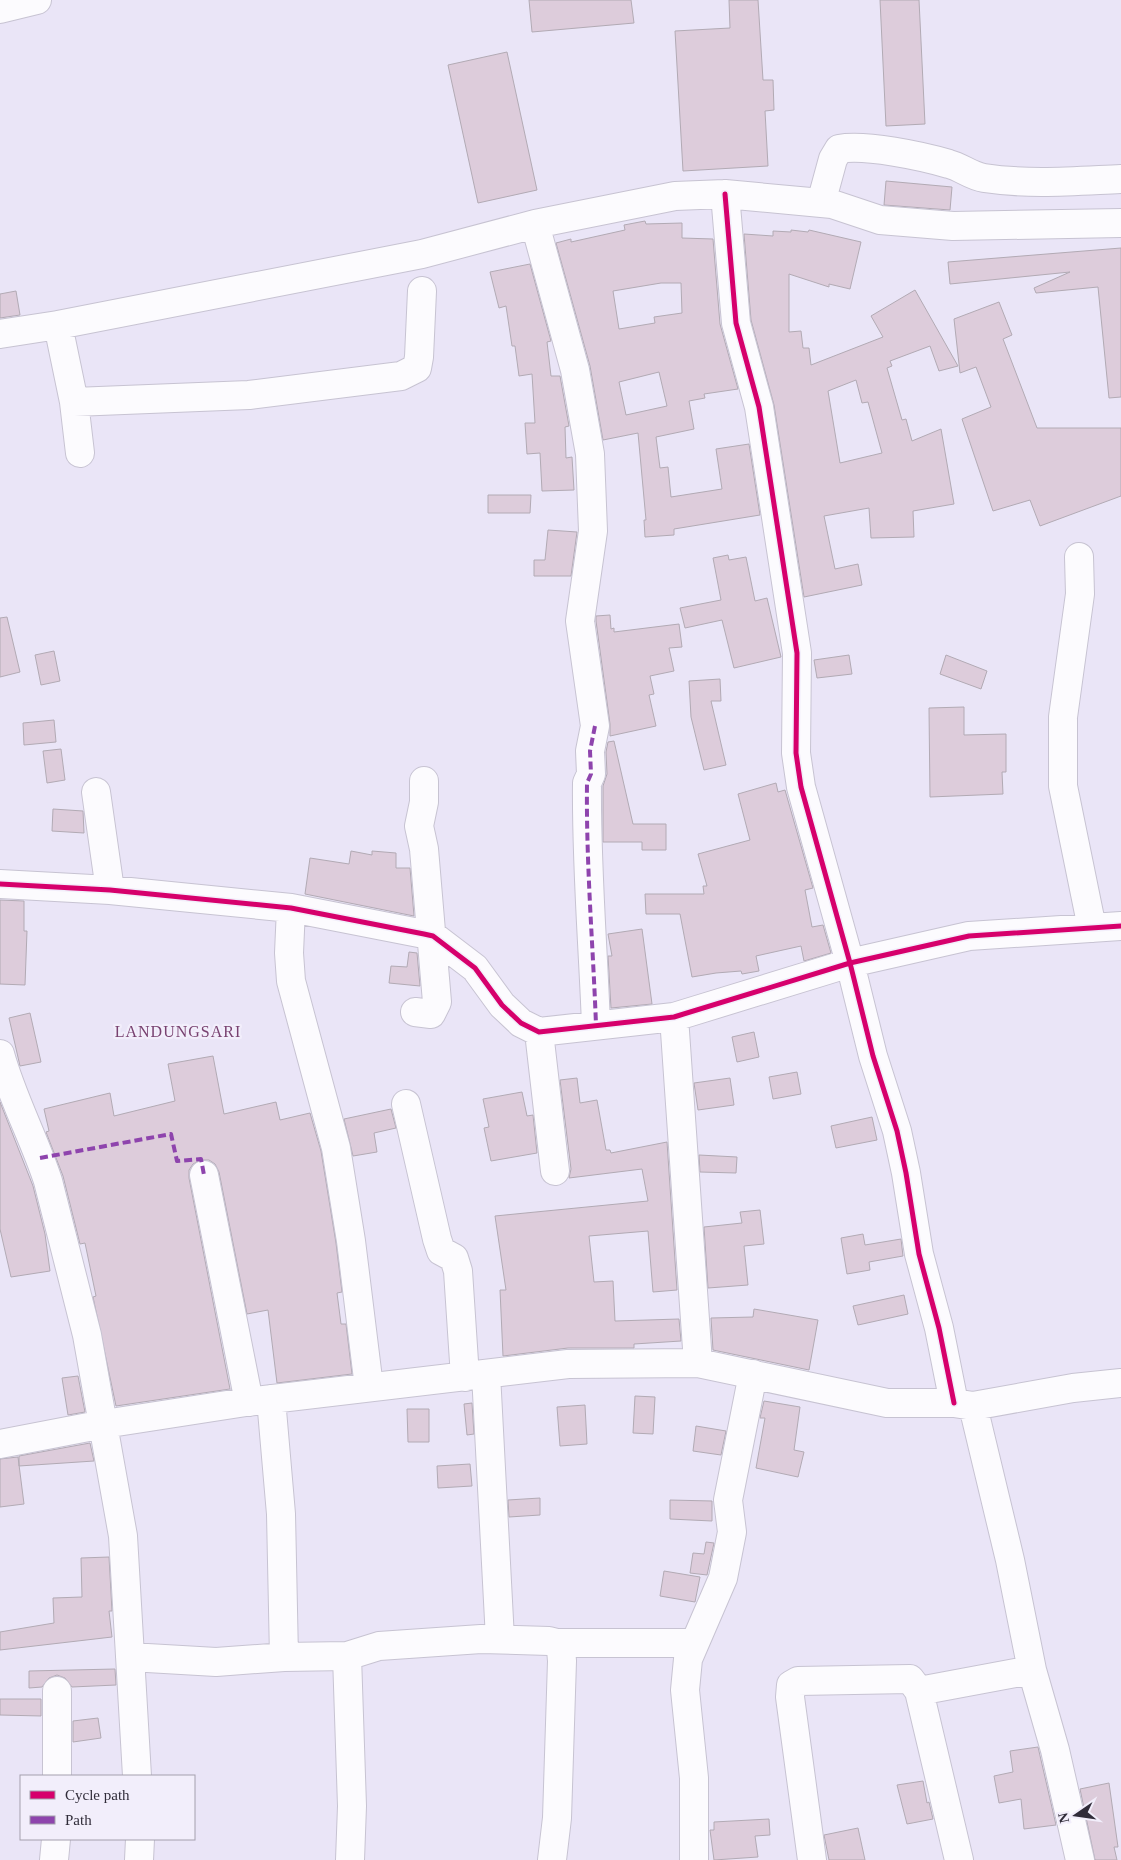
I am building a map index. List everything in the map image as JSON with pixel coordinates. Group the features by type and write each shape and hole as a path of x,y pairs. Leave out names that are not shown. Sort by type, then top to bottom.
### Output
{"street":[{"path":"0,9 36,0"},
{"path":"821,203 833,159 839,150 848,148 870,148 949,164 981,178 1026,184 1121,179"},
{"path":"725,194 734,316 759,407 797,653 796,753 801,787 850,963 873,1056 897,1131 919,1254 939,1328 1010,1560 1032,1670 1055,1750 1080,1860"},
{"path":"0,334 58,325 422,254 535,224 675,196 725,194 832,204 880,220 953,226 1121,223"},
{"path":"535,224 575,370 590,454 594,531 580,621 595,726 594,742 590,752 591,774 587,783 586,857 592,920 596,1025"},
{"path":"74,402 249,395 401,376 417,368 422,291"},
{"path":"58,325 74,402 80,453"},
{"path":"1079,557 1080,594 1064,717 1063,786 1092,928"},
{"path":"415,1012 429,1014 435,1010 437,1002 433,936 424,849 419,826 424,802 424,781"},
{"path":"96,792 110,890"},
{"path":"0,884 110,890 291,908 433,936 475,968 502,1005 521,1023 539,1032 674,1017 850,963 969,936 1121,926"},
{"path":"291,908 289,953 291,981 336,1148 352,1250 369,1388"},
{"path":"674,1017 698,1363"},
{"path":"539,1032 555,1171"},
{"path":"0,1054 19,1110 48,1181 87,1335 104,1424 123,1536 137,1775"},
{"path":"406,1104 437,1239 441,1251 454,1258 458,1271 476,1376 500,1639"},
{"path":"204,1175 260,1400 281,1514 284,1657"},
{"path":"0,1444 104,1424 260,1400 568,1364 698,1363 887,1403 964,1405 1073,1388 1121,1383"},
{"path":"694,1860 694,1778 685,1690 688,1659 723,1578 732,1532 728,1500 753,1374"},
{"path":"130,1657 216,1662 284,1657 347,1656 379,1646 500,1639 558,1643 694,1643"},
{"path":"552,1860 557,1818 562,1661 561,1649 558,1643"},
{"path":"347,1656 352,1806 350,1860"},
{"path":"919,1691 1032,1670"},
{"path":"812,1860 790,1697 791,1685 798,1681 910,1679 919,1691 959,1860"},
{"path":"56,1775 57,1691"},
{"path":"54,1860 56,1840"},
{"path":"139,1860 140,1840"}],"building":[{"path":"529,0 631,0 634,23 532,32"},
{"path":"729,0 758,0 763,80 773,80 774,110 765,111 768,166 683,171 675,31 730,28"},
{"path":"880,0 919,0 925,124 886,126"},
{"path":"507,52 537,190 478,203 448,65"},
{"path":"886,181 952,187 950,210 884,205"},
{"path":"645,221 646,224 682,223 682,238 713,239 720,324 738,389 704,394 705,398 689,401 694,429 656,437 660,468 668,467 671,497 722,489 716,449 749,444 760,515 674,529 674,535 645,537 644,520 646,520 638,433 603,440 590,366 556,243 571,239 571,242 625,230 624,225","holes":["661,283 681,283 682,313 654,317 655,323 619,329 613,291","659,372 667,406 626,415 619,382"]},
{"path":"791,230 808,232 809,230 861,242 850,289 829,284 829,287 789,274 789,332 801,331 803,348 809,348 811,365 883,337 871,316 915,290 958,366 939,371 930,346 890,361 892,366 887,368 902,420 906,419 912,441 941,429 954,504 913,511 914,537 871,538 869,508 824,516 835,569 858,564 862,585 804,597 774,405 751,320 744,234 773,236 773,231 791,232","holes":["856,380 862,403 868,402 882,453 840,463 828,391"]},
{"path":"1121,248 1121,397 1109,398 1098,287 1036,293 1034,288 1070,272 950,284 948,262"},
{"path":"530,264 551,341 547,342 551,376 560,376 569,426 565,427 566,458 572,457 574,490 542,491 540,453 527,454 525,423 535,423 532,374 519,376 515,346 512,346 506,306 499,308 490,272"},
{"path":"16,291 20,315 0,318 0,294"},
{"path":"999,302 1012,335 1003,339 1037,428 1121,428 1121,496 1040,526 1030,500 993,511 962,419 991,407 976,367 960,373 954,319"},
{"path":"488,495 531,495 530,513 488,513"},
{"path":"548,530 577,532 571,576 534,576 534,560 545,560"},
{"path":"728,555 729,560 746,557 755,601 767,598 781,657 734,668 722,620 685,628 680,608 721,600 713,558"},
{"path":"610,615 611,629 614,628 614,632 679,624 682,647 669,648 674,671 650,676 654,694 649,695 656,726 610,736 596,616"},
{"path":"7,617 20,672 0,677 0,618"},
{"path":"54,651 60,681 41,685 35,655"},
{"path":"849,655 852,674 817,678 814,660"},
{"path":"946,655 987,671 981,689 940,674"},
{"path":"720,679 721,701 711,701 726,765 704,770 691,717 689,681"},
{"path":"964,707 964,735 1006,734 1006,772 1002,772 1003,794 930,797 929,708"},
{"path":"54,720 56,742 24,745 23,723"},
{"path":"614,741 633,824 666,824 666,850 642,850 642,842 603,842 603,786 607,774 606,752 608,742"},
{"path":"61,749 65,780 47,783 43,751"},
{"path":"776,783 778,792 785,790 813,888 805,890 812,927 823,925 831,953 804,961 801,946 756,956 759,971 742,974 741,971 716,973 692,977 680,914 646,914 645,894 704,894 703,886 707,886 698,854 750,840 738,794"},
{"path":"53,809 83,811 84,833 52,831"},
{"path":"351,851 372,855 372,851 396,853 396,868 410,868 414,916 305,894 310,858 349,864"},
{"path":"0,900 24,901 24,931 27,931 25,985 0,984"},
{"path":"642,929 652,1004 611,1008 608,956 612,956 608,934"},
{"path":"409,952 417,953 420,986 389,983 391,966 407,967"},
{"path":"30,1013 41,1062 20,1066 9,1018"},
{"path":"754,1032 759,1057 737,1062 732,1037"},
{"path":"213,1056 224,1114 276,1102 280,1120 310,1113 321,1151 336,1243 342,1292 337,1293 341,1324 346,1324 352,1374 277,1383 268,1310 247,1314 219,1172 215,1164 209,1160 201,1160 193,1164 189,1170 189,1178 230,1389 116,1406 93,1297 96,1296 85,1243 80,1244 63,1176 46,1132 49,1131 44,1109 110,1093 114,1116 175,1101 168,1064"},
{"path":"797,1072 801,1094 773,1099 769,1077"},
{"path":"577,1078 580,1103 597,1100 606,1150 610,1150 611,1153 667,1142 677,1290 653,1292 648,1231 589,1236 594,1282 613,1281 615,1321 679,1319 681,1341 634,1344 634,1348 568,1348 503,1356 500,1290 506,1290 495,1216 648,1201 642,1169 569,1178 571,1169 560,1080"},
{"path":"730,1078 734,1105 698,1110 694,1083"},
{"path":"522,1092 527,1116 533,1115 537,1153 491,1161 484,1128 489,1127 483,1099"},
{"path":"0,1102 33,1186 45,1234 50,1271 11,1277 0,1229"},
{"path":"391,1109 396,1128 374,1133 377,1152 353,1156 344,1119"},
{"path":"872,1117 877,1140 836,1148 831,1126"},
{"path":"699,1155 737,1157 736,1173 700,1172"},
{"path":"760,1210 764,1244 744,1246 748,1285 708,1288 704,1227 742,1223 740,1212"},
{"path":"863,1234 865,1245 901,1239 903,1256 869,1262 870,1270 847,1274 841,1238"},
{"path":"904,1295 908,1314 858,1325 853,1306"},
{"path":"754,1309 818,1320 809,1370 713,1350 711,1318 753,1317"},
{"path":"78,1376 85,1412 68,1415 62,1378"},
{"path":"635,1396 655,1397 653,1434 633,1433"},
{"path":"764,1401 800,1407 794,1450 804,1452 798,1477 756,1468 765,1418 760,1418"},
{"path":"472,1403 474,1434 467,1435 464,1404"},
{"path":"585,1405 587,1444 560,1446 557,1407"},
{"path":"407,1409 429,1409 429,1442 408,1442"},
{"path":"696,1426 726,1431 721,1455 693,1451"},
{"path":"90,1443 94,1461 19,1466 19,1456"},
{"path":"18,1457 24,1504 0,1507 0,1459"},
{"path":"470,1464 472,1486 438,1488 437,1466"},
{"path":"540,1498 540,1515 509,1517 508,1500"},
{"path":"670,1500 712,1501 712,1521 670,1519"},
{"path":"706,1542 714,1543 707,1575 690,1573 693,1553 704,1554"},
{"path":"109,1557 112,1611 109,1611 112,1637 0,1650 0,1632 54,1623 53,1598 82,1597 81,1558"},
{"path":"664,1571 700,1577 695,1602 660,1596"},
{"path":"115,1669 116,1685 72,1687 65,1678 57,1675 49,1678 42,1687 29,1688 29,1671"},
{"path":"0,1699 41,1699 41,1716 0,1715"},
{"path":"98,1718 101,1738 73,1742 73,1721"},
{"path":"1038,1747 1056,1825 1024,1829 1021,1799 999,1803 994,1776 1013,1772 1010,1751"},
{"path":"923,1781 927,1803 929,1802 933,1819 907,1824 897,1785"},
{"path":"1109,1783 1118,1847 1114,1847 1117,1860 1095,1860 1080,1789"},
{"path":"769,1819 770,1835 755,1836 758,1857 714,1860 710,1830 714,1830 714,1822"},
{"path":"858,1828 865,1860 829,1860 824,1835"}],"marked path":[{"path":"595,726 590,751 591,774 587,783 587,813 596,1025"},
{"path":"40,1158 171,1134 177,1161 201,1159 204,1175"}],"cycle path":[{"path":"725,194 736,323 759,407 797,653 796,753 801,787 850,963 873,1056 897,1131 919,1254 939,1328 954,1403"},
{"path":"0,884 110,890 291,908 433,936 475,968 502,1005 521,1023 539,1032 674,1017 850,963 969,936 1121,926"}],"district":[{"name":"LANDUNGSARI","path":"178,1031"}]}
